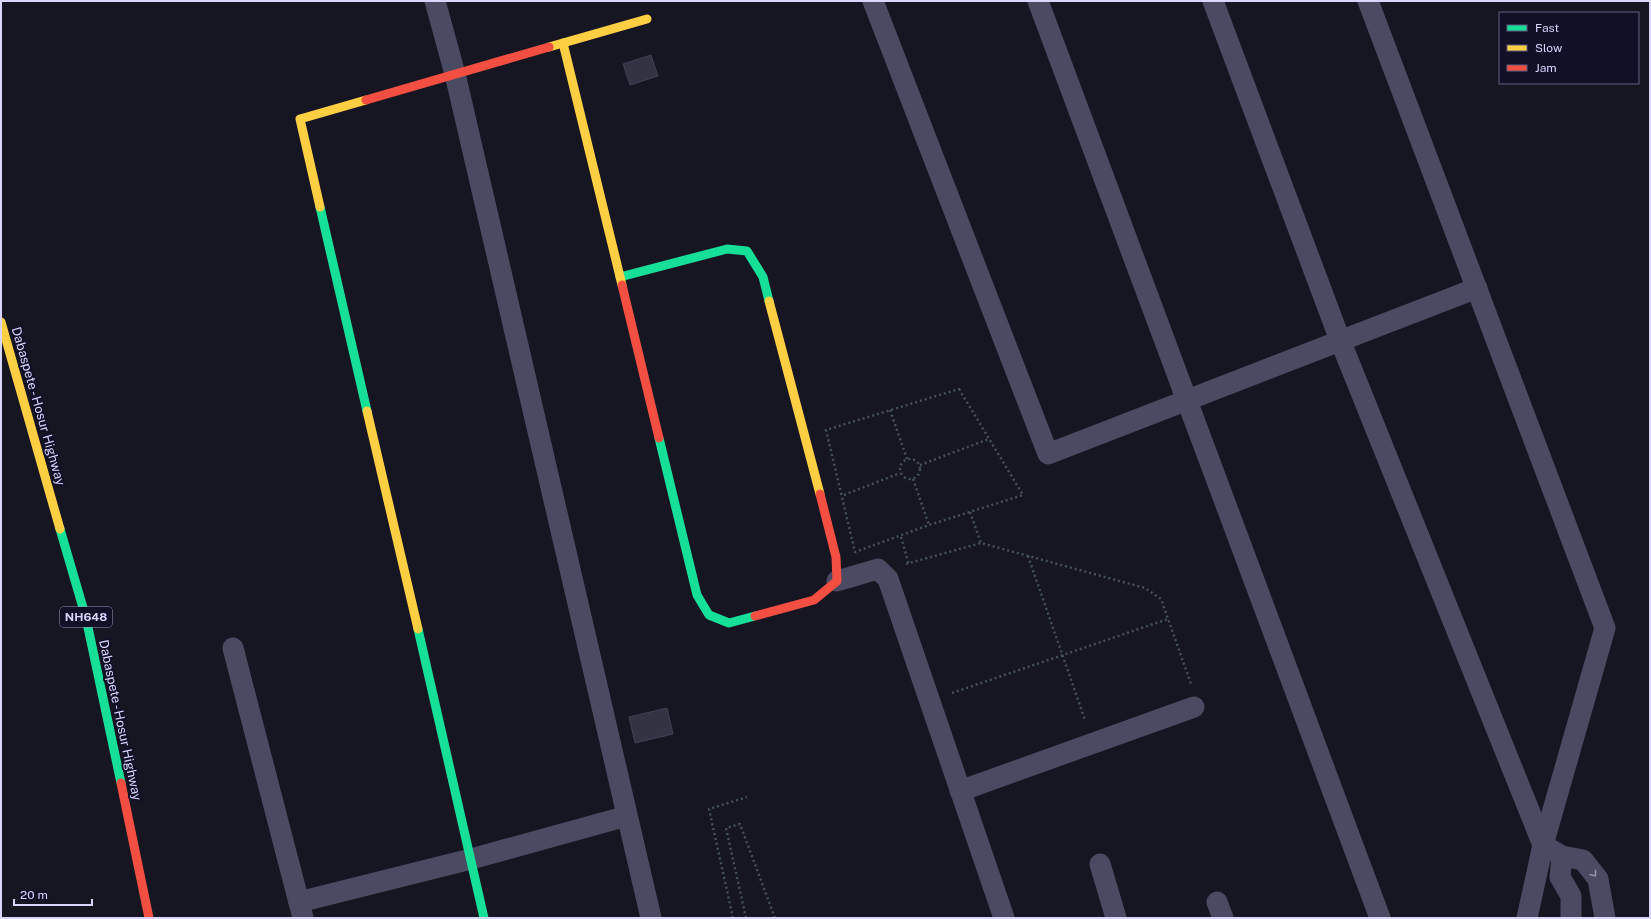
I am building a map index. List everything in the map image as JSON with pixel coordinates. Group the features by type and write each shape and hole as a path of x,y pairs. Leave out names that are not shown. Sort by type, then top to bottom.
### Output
{"main road":[{"path":"484,918 300,119 647,19"},
{"path":"564,43 620,277 697,594 709,615 729,623 814,600 837,581 836,557 763,277 747,251 727,249 620,277"},
{"name":"Dabaspete - Hosur Highway","path":"1,322 86,618 149,918"}],"street":[{"path":"435,1 455,74 651,918"},
{"path":"873,1 1048,454 1477,288"},
{"path":"1038,1 1380,918"},
{"path":"1213,1 1340,340 1543,845 1562,856 1583,860 1598,880 1606,918"},
{"path":"1368,1 1605,628 1543,845 1527,918"},
{"path":"837,581 878,568 888,579 1004,918"},
{"path":"233,648 301,910 471,859 627,816"},
{"path":"960,791 1194,707"},
{"path":"1562,856 1560,877 1570,896 1571,918"},
{"path":"1100,864 1116,918"}],"path":[{"path":"959,389 1023,495 855,552 826,430 890,410 959,389"},
{"path":"890,410 907,459"},
{"path":"920,465 989,439"},
{"path":"907,459 914,459 920,465 920,473 913,479 906,479 900,473 900,465 907,459"},
{"path":"841,496 900,473"},
{"path":"913,479 929,526"},
{"path":"970,512 981,543"},
{"path":"882,573 981,543 1145,588 1161,599 1191,685"},
{"path":"1028,556 1087,726"},
{"path":"952,693 1168,618"},
{"path":"734,918 709,810 747,797"},
{"path":"746,918 726,828 740,824 775,918"}],"building":[{"path":"651,55 658,76 630,85 623,64"},
{"path":"667,708 673,734 635,743 629,717"}],"traffic: fast":[{"path":"320,207 367,411"},
{"path":"620,277 727,249 747,251 763,277 769,301"},
{"path":"659,438 697,595 709,615 729,623 755,616"},
{"path":"60,529 86,618 121,783"},
{"path":"418,629 484,918"}],"traffic: slow":[{"path":"549,47 647,19"},
{"path":"563,43 622,285"},
{"path":"320,207 300,119 366,100"},
{"path":"769,301 820,494"},
{"path":"1,322 60,529"},
{"path":"367,411 418,629"}],"traffic: jam":[{"path":"366,100 549,47"},
{"path":"622,285 659,438"},
{"path":"755,616 814,600 837,581 836,557 820,494"},
{"path":"121,783 149,918"}]}
